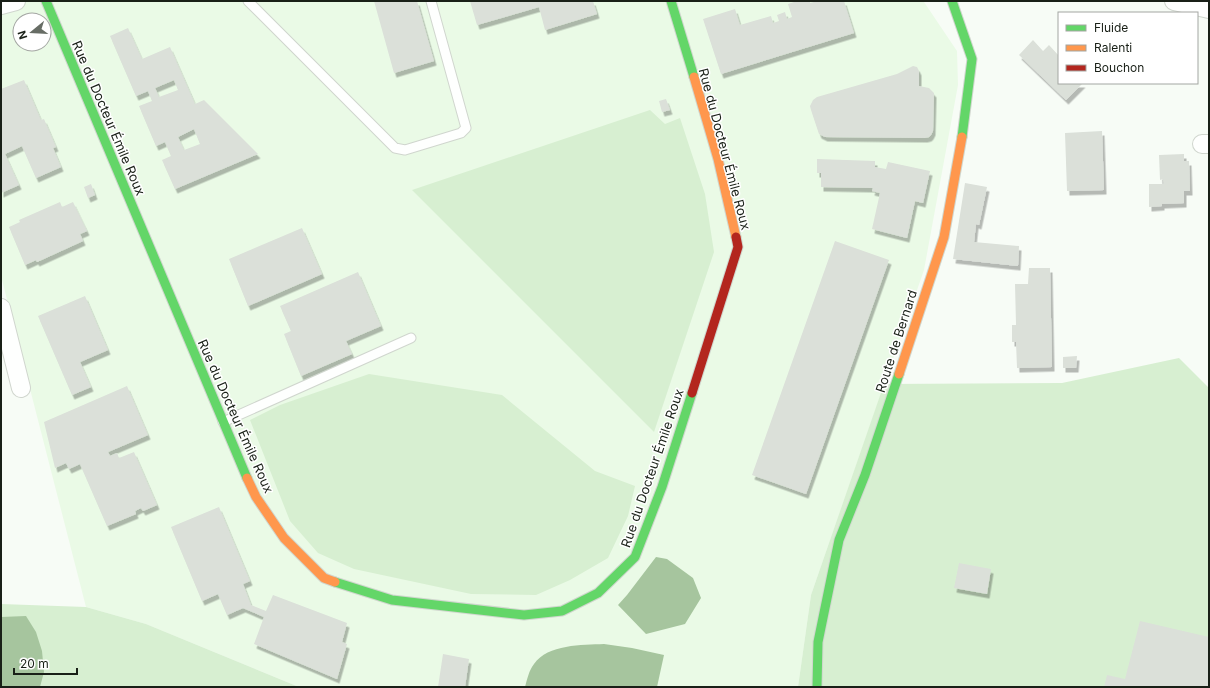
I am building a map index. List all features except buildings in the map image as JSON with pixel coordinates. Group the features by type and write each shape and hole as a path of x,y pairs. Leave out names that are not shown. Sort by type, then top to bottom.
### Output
{"street":[{"path":"1,5 16,1"},
{"name":"Rue du Docteur Émile Roux","path":"46,1 256,497 284,538 324,578 392,600 524,615 562,610 598,593 634,557 662,487 738,247 718,159 671,1"},
{"name":"Route de Bernard","path":"817,687 818,642 839,540 867,468 944,237 965,119 972,59 952,1"},
{"path":"1174,1 1209,10"},
{"path":"1,308 21,388"}],"lane":[{"path":"248,1 395,148 405,150 461,133 466,128 431,1"},
{"path":"223,422 411,338"}],"shaded area":[{"path":"1,1 924,2 957,51 958,85 924,270 811,595 798,687 299,687 146,624 86,607 1,276"},
{"path":"650,110 665,124 680,118 705,194 714,252 654,432 412,190"},
{"path":"1179,358 1209,388 1209,687 798,687 811,595 884,384 1062,383"},
{"path":"369,374 502,395 595,471 635,486 628,516 608,558 570,580 536,595 471,594 354,569 318,553 290,521 250,420 280,405"},
{"path":"656,557 667,559 693,578 701,598 685,624 646,634 618,605"},
{"path":"1,604 86,607 146,624 299,687 1,687"},
{"path":"26,616 36,632 42,651 44,672 40,687 1,687 1,617"},
{"path":"604,644 664,655 657,687 525,687 532,666 540,657 556,649 576,645"}],"traffic: fast":[{"path":"46,1 247,478"},
{"path":"671,1 694,77"},
{"path":"952,1 972,59 962,137"},
{"path":"817,687 818,642 839,540 865,475 899,374"},
{"path":"335,582 392,600 524,615 562,611 598,593 635,557 662,487 692,393"}],"traffic: slow":[{"path":"694,77 718,159 736,237"},
{"path":"899,374 944,237 962,137"},
{"path":"247,478 256,497 284,538 324,578 335,582"}],"traffic: jam":[{"path":"692,393 738,247 736,237"}]}
